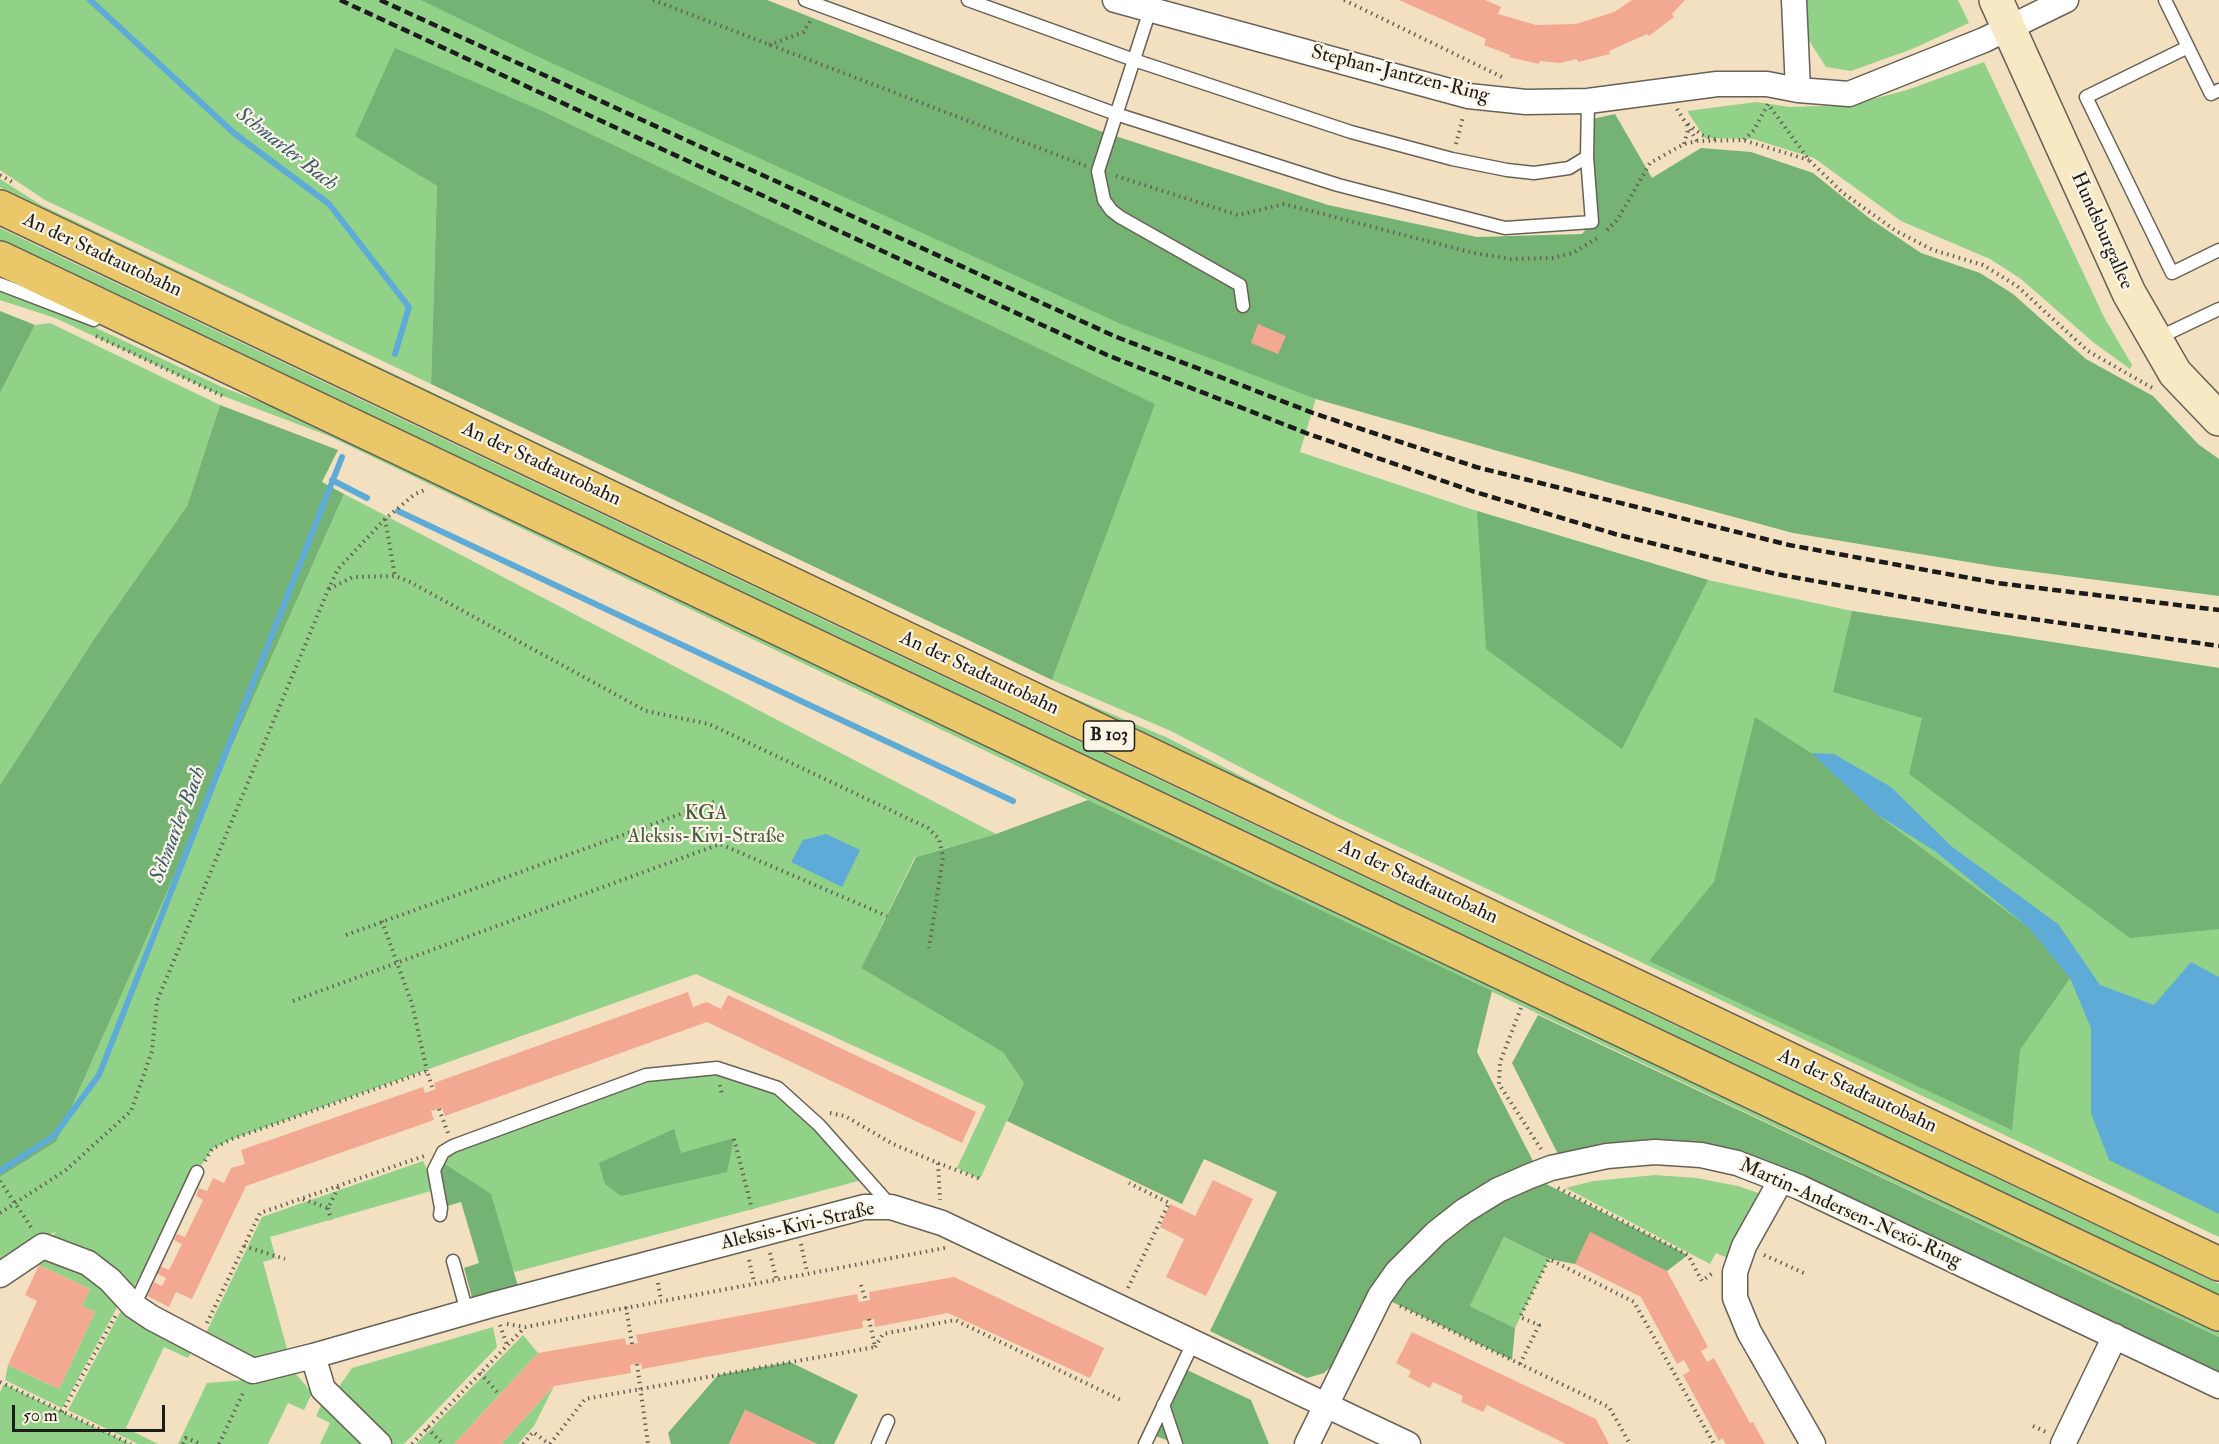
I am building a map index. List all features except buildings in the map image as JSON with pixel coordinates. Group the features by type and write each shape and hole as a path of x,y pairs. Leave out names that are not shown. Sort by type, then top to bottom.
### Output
{"highway":[{"name":"An der Stadtautobahn","path":"2,208 2219,1264"},
{"name":"B 103","path":"0,258 2219,1314"}],"street":[{"name":"Stephan-Jantzen-Ring","path":"1115,0 1152,5 1468,96 1526,102 1588,101 1727,84 1767,84 1798,90 1849,94 1909,72 2002,14"},
{"path":"1794,0 1798,90"},
{"path":"2002,14 2066,0"},
{"name":"Hundsburgallee","path":"2002,14 2129,293 2154,340 2175,373 2219,419"},
{"name":"Martin-Andersen-Nexö-Ring","path":"1307,1444 1380,1296 1415,1252 1464,1211 1498,1190 1551,1168 1607,1156 1655,1152 1701,1155 1728,1161 1781,1180 2219,1386"},
{"path":"1781,1180 1744,1246 1735,1272 1735,1298 1749,1332 1813,1444"},
{"name":"Aleksis-Kivi-Straße","path":"253,1371 864,1207 891,1207 942,1223 1408,1444"},
{"path":"0,1275 43,1246 88,1263 152,1318 253,1371"},
{"path":"2056,1439 2115,1336"},
{"path":"313,1356 323,1389 379,1444"}],"lane":[{"path":"805,0 820,3 1116,114 1338,185 1505,228 1592,222 1587,157 1588,101"},
{"path":"968,0 1134,60 1351,132 1452,159 1507,170 1534,172 1569,168 1587,157"},
{"path":"2164,0 2211,94 2219,90"},
{"path":"1152,5 1098,171 1104,200 1111,210 1240,285 1243,306"},
{"path":"2188,47 2086,98 2172,273 2219,250"},
{"path":"0,284 107,326 146,329"},
{"path":"2154,340 2219,309"},
{"path":"440,1215 441,1208 434,1170 437,1159 453,1146 646,1075 717,1068 778,1088 800,1107 891,1207"},
{"path":"130,1301 198,1172"},
{"path":"453,1261 467,1312"},
{"path":"1145,1444 1193,1342"},
{"path":"1163,1405 1176,1444"},
{"path":"878,1444 888,1421"}],"path":[{"path":"1344,0 1513,82"},
{"path":"768,46 804,32 820,3"},
{"path":"1668,92 1697,141"},
{"path":"1452,159 1468,96"},
{"path":"1743,140 1754,130 1767,104 1809,160 1843,193 1932,250 1983,265 2017,286 2088,351 2154,389"},
{"path":"1684,121 1702,135 1719,140"},
{"path":"1684,144 1688,129"},
{"path":"0,1213 66,1170 131,1111 152,1051 157,1001 328,590 339,569 385,519 415,494 433,486"},
{"path":"385,519 395,576"},
{"path":"328,590 353,577 395,576 646,711 709,724 928,828 939,839 943,857 929,948"},
{"path":"346,935 714,802"},
{"path":"293,1001 720,844 886,916"},
{"path":"381,921 398,961 412,1004 433,1090"},
{"path":"1522,1007 1514,1022 1500,1062 1499,1084 1551,1168 1558,1188 1688,1255 1702,1281 1716,1270 1735,1272"},
{"path":"198,1172 212,1149 232,1139 427,1071"},
{"path":"800,1107 845,1116 892,1144 980,1179"},
{"path":"439,1108 453,1146"},
{"path":"734,1139 752,1209"},
{"path":"198,1343 260,1213 423,1156 437,1159"},
{"path":"938,1163 941,1210"},
{"path":"0,1181 43,1246"},
{"path":"1123,1297 1169,1203 1129,1183"},
{"path":"331,1220 328,1208 339,1186"},
{"path":"302,1198 328,1208"},
{"path":"797,1225 807,1272"},
{"path":"244,1246 285,1259"},
{"path":"1744,1246 1804,1273"},
{"path":"1520,1364 1539,1325 1520,1317 1548,1259 1634,1302 1714,1444"},
{"path":"488,1326 499,1322 525,1327 857,1264"},
{"path":"861,1284 866,1301"},
{"path":"62,1412 130,1301"},
{"path":"1400,1306 1609,1407 1630,1444"},
{"path":"626,1307 632,1344"},
{"path":"869,1319 875,1347"},
{"path":"523,1444 533,1432 549,1444 585,1400 875,1347 883,1334 956,1320 1123,1401"},
{"path":"412,1444 525,1327"},
{"path":"637,1364 648,1444"},
{"path":"219,1444 253,1371"},
{"path":"480,1373 500,1394"},
{"path":"0,1382 131,1444"},
{"path":"2033,1426 2056,1439"},
{"path":"427,1428 443,1444"},
{"path":"183,1444 186,1438 201,1444"}],"green space":[{"path":"0,0 738,0 1335,334 1300,452 1477,511 1708,580 1852,611 2219,668 2219,1237 1334,816 1171,731 1052,680 1154,404 549,114 356,135 437,186 431,384 45,200 0,170"},
{"path":"421,0 767,0 1100,131 1328,205 1477,237 1582,234 1592,222 1588,120 1615,114 1652,178 1701,148 1751,152 1813,173 1869,218 1921,253 1980,273 2013,294 2086,359 2153,396 2198,444 2219,459 2219,596 1998,567 1793,533 1316,399 1121,324 528,52"},
{"path":"1803,0 1958,0 1969,23 1912,49 1851,71 1826,67 1808,39"},
{"path":"395,48 549,114 1155,404 1052,680 431,384 437,186 355,136"},
{"path":"1984,62 2104,317 2132,365 2130,369 2093,342 2021,279 1990,259 1901,221 1814,158 1753,139 1705,138 1687,111 1757,102 1789,107 1850,105 1907,90"},
{"path":"0,179 41,205 1048,687 1168,738 1331,823 2219,1245 2219,1251 36,213 0,187"},
{"path":"0,228 2219,1284 2219,1298 0,242"},
{"path":"0,273 11,286 58,310 222,387 333,430 2219,1329 2219,1337 1088,800 329,436 218,394 55,318 0,300"},
{"path":"0,311 35,325 0,393"},
{"path":"50,323 220,405 187,506 96,636 0,785 0,393 35,325"},
{"path":"220,405 338,450 322,482 344,494 56,1142 0,1177 0,785 96,636 187,506"},
{"name":"KGA Aleksis-Kivi-Straße","path":"344,494 996,834 915,857 861,968 1003,1051 1024,1083 980,1179 957,1168 986,1106 696,974 232,1139 212,1149 124,1305 126,1296 43,1246 57,1231 0,1260 0,1177 56,1142"},
{"path":"1477,511 1708,580 1622,749 1486,649"},
{"path":"1852,611 2219,668 2219,929 2130,938 1909,774 1922,718 1833,692"},
{"path":"1755,717 1811,753 1876,814 2029,928 2070,978 2020,1050 2012,1130 1649,961 1714,882"},
{"path":"1088,800 1492,991 1477,1052 1534,1163 1464,1202 1336,1362 1324,1373 1307,1378 1210,1331 1277,1192 1204,1159 1182,1204 1007,1121 1024,1083 1003,1052 861,968 916,857 996,834"},
{"path":"1538,1015 2219,1337 2219,1376 1705,1145 1660,1140 1605,1144 1558,1154 1512,1063"},
{"path":"717,1068 778,1088 862,1180 515,1272 437,1159 443,1152 646,1075"},
{"path":"674,1129 681,1153 734,1138 727,1172 621,1196 605,1184 599,1163"},
{"path":"437,1159 491,1194 518,1286 472,1297 464,1268 479,1263 461,1202 441,1208"},
{"path":"423,1161 433,1181 431,1191 270,1237 276,1258 263,1262 289,1356 260,1363 204,1337 262,1217"},
{"path":"1655,1175 1696,1178 1738,1186 1767,1196 1730,1259 1716,1253 1710,1264 1566,1188 1593,1181"},
{"path":"1530,1176 1688,1255 1667,1271 1575,1264 1549,1259 1504,1237 1470,1306 1515,1328 1512,1360 1380,1296 1397,1272"},
{"path":"1504,1237 1549,1259 1515,1328 1470,1306"},
{"path":"45,1251 87,1269 120,1302 62,1408 5,1380 8,1365 59,1389 95,1312 82,1306 90,1289 39,1265"},
{"path":"124,1305 192,1350 188,1358 164,1347 126,1428 158,1444 138,1444 68,1410"},
{"path":"493,1327 497,1347 404,1444 388,1444 336,1391 352,1368"},
{"path":"523,1335 538,1353 454,1444 416,1444"},
{"path":"790,1362 858,1395 834,1444 817,1444 745,1410 729,1444 671,1444 668,1433 718,1375"},
{"path":"291,1368 312,1393 304,1410 288,1403 268,1444 178,1444 207,1383 245,1380"},
{"path":"1185,1369 1251,1400 1269,1444 1177,1444 1156,1436"},
{"path":"4,1384 131,1444 0,1444 0,1392"},
{"path":"554,1386 534,1426 518,1444 501,1444"},
{"path":"322,1403 365,1444 320,1444 330,1423 316,1416"}],"water":[{"path":"1811,753 1834,754 1891,787 1951,846 2058,924 2100,985 2154,1005 2191,962 2219,977 2219,1214 2109,1160 2091,1113 2091,1028 2070,978 2029,928 1935,851 1876,814"},
{"path":"826,834 860,850 842,887 791,862 803,840"}],"waterway":[{"name":"Schmarler Bach","path":"90,0 235,134 329,204 409,307 395,354"},
{"name":"Schmarler Bach","path":"0,1171 54,1136 99,1075 342,457"},
{"path":"332,480 367,498"},
{"path":"398,511 1013,801"}],"railway":[{"path":"340,0 1107,355 1306,433 1472,491 1615,534 1776,574 1992,613 2219,646"},
{"path":"380,0 1114,336 1313,413 1476,467 1789,545 1997,583 2219,610"}]}
